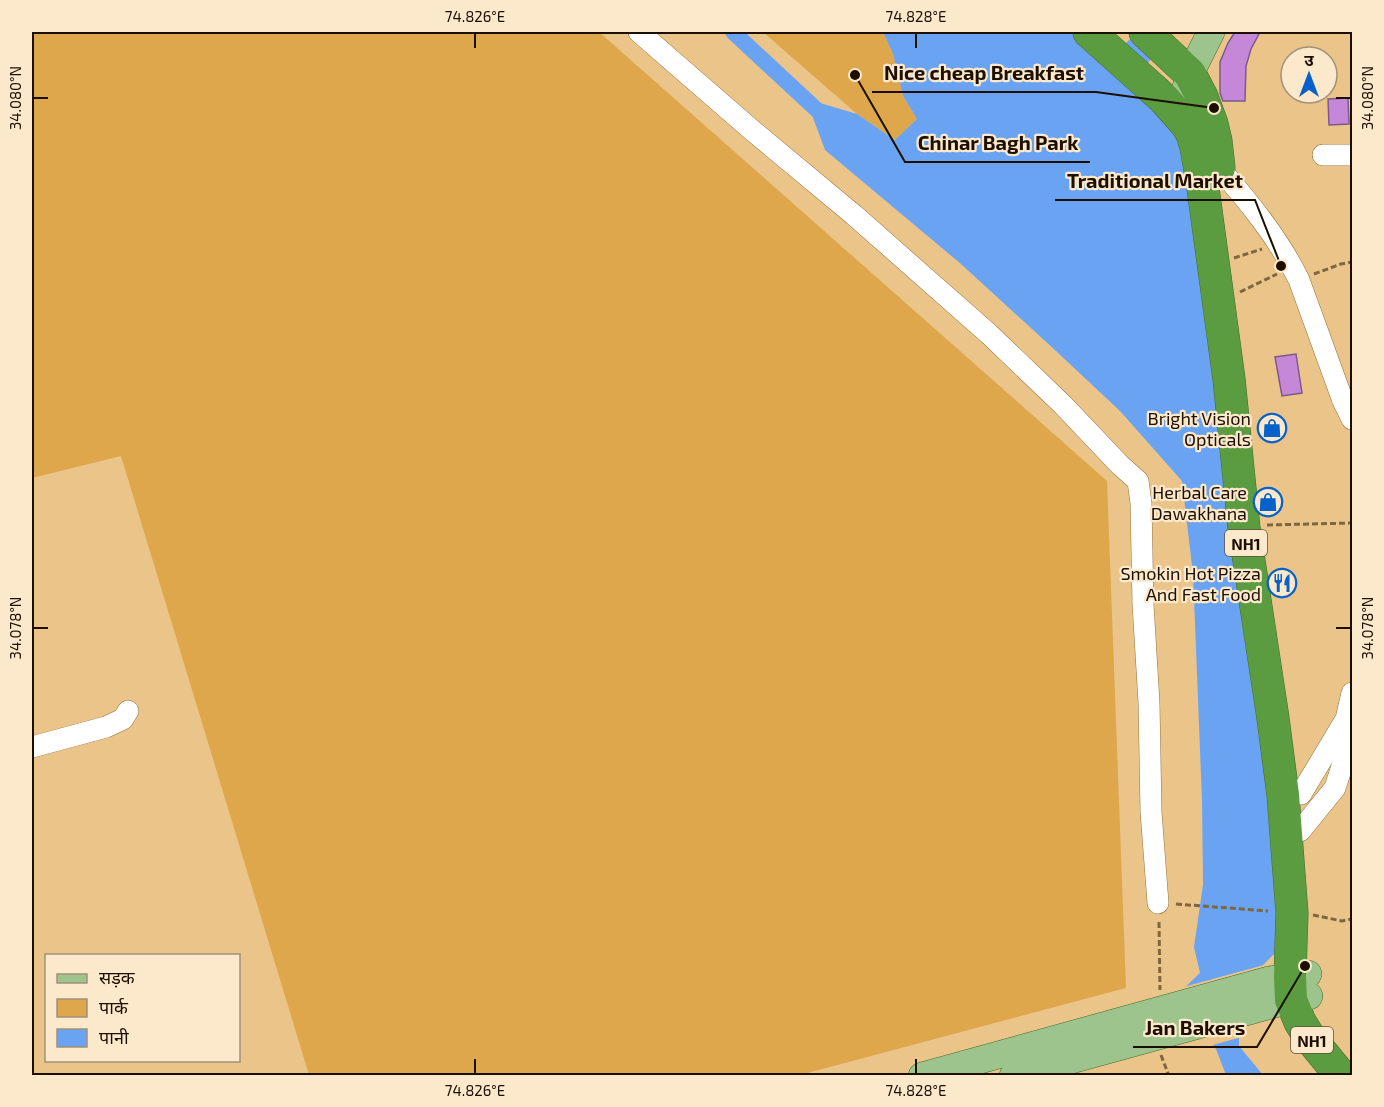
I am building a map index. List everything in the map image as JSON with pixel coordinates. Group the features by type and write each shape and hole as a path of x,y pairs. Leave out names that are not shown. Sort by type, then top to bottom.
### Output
{"highway":[{"name":"NH1","path":"1089,32 1179,114 1192,134 1196,147 1229,379 1244,528 1282,716 1301,794 1300,831 1309,914 1290,989"},
{"name":"NH1","path":"1145,32 1180,64 1202,98 1216,141 1236,294 1259,525 1282,716 1283,795 1292,903 1290,989 1295,1012 1305,1030 1341,1076"},
{"name":"NH1","path":"1290,989 1316,1012 1353,1062"}],"main road":[{"path":"1179,114 1180,64 1211,32"},
{"path":"922,1076 1290,989"},
{"path":"1013,1076 1168,1016"}],"street":[{"path":"639,32 854,215 989,334 1138,481 1141,504 1143,604 1149,703 1151,812 1168,903"},
{"path":"1323,155 1353,155"},
{"path":"1219,168 1278,244 1295,274 1343,401 1353,419"},
{"path":"1301,794 1346,720 1353,693"},
{"path":"32,747 106,727 123,720 128,711"},
{"path":"1300,831 1335,788 1353,735"}],"path":[{"path":"1231,259 1278,244"},
{"path":"1236,294 1295,274 1353,262"},
{"path":"1259,525 1353,523"},
{"path":"1168,1016 1168,903 1270,911"},
{"path":"1309,914 1342,921 1353,918"}],"green space":[{"path":"32,32 599,32 1107,481 1126,988 800,1075 309,1075 121,456 32,478"},
{"path":"763,32 883,32 893,54 903,96 917,119 895,140 857,114"}],"water":[{"path":"883,32 1072,32 1109,60 1137,32 1176,32 1167,35 1135,82 1183,141 1244,584 1282,904 1276,952 1261,967 1239,978 1239,1046 1263,1075 1226,1075 1216,1049 1177,995 1200,973 1194,947 1203,885 1193,574 1182,481 1120,411 1056,351 961,264 825,150 812,115 820,103 857,114 895,140 917,119 903,96 893,54"}],"pier":[{"path":"1264,965 1265,968 1242,979 1242,1037 1209,1046 1174,993 1180,988"}],"building":[{"path":"1235,32 1260,32 1251,49 1246,66 1245,101 1223,101 1220,93 1220,62"},
{"path":"1339,98 1348,98 1349,124 1329,125 1328,105 1339,105"},
{"path":"1296,354 1302,393 1282,396 1275,357"}],"waterway":[{"path":"733,32 832,124"}],"place":[{"name":"Chinar Bagh Park","path":"855,75"},
{"name":"Nice cheap Breakfast","path":"1214,108"},
{"name":"Traditional Market","path":"1281,266"},
{"name":"Bright Vision Opticals","path":"1272,428"},
{"name":"Herbal Care Dawakhana","path":"1268,502"},
{"name":"Smokin Hot Pizza And Fast Food","path":"1282,583"},
{"name":"Jan Bakers","path":"1305,966"}]}
